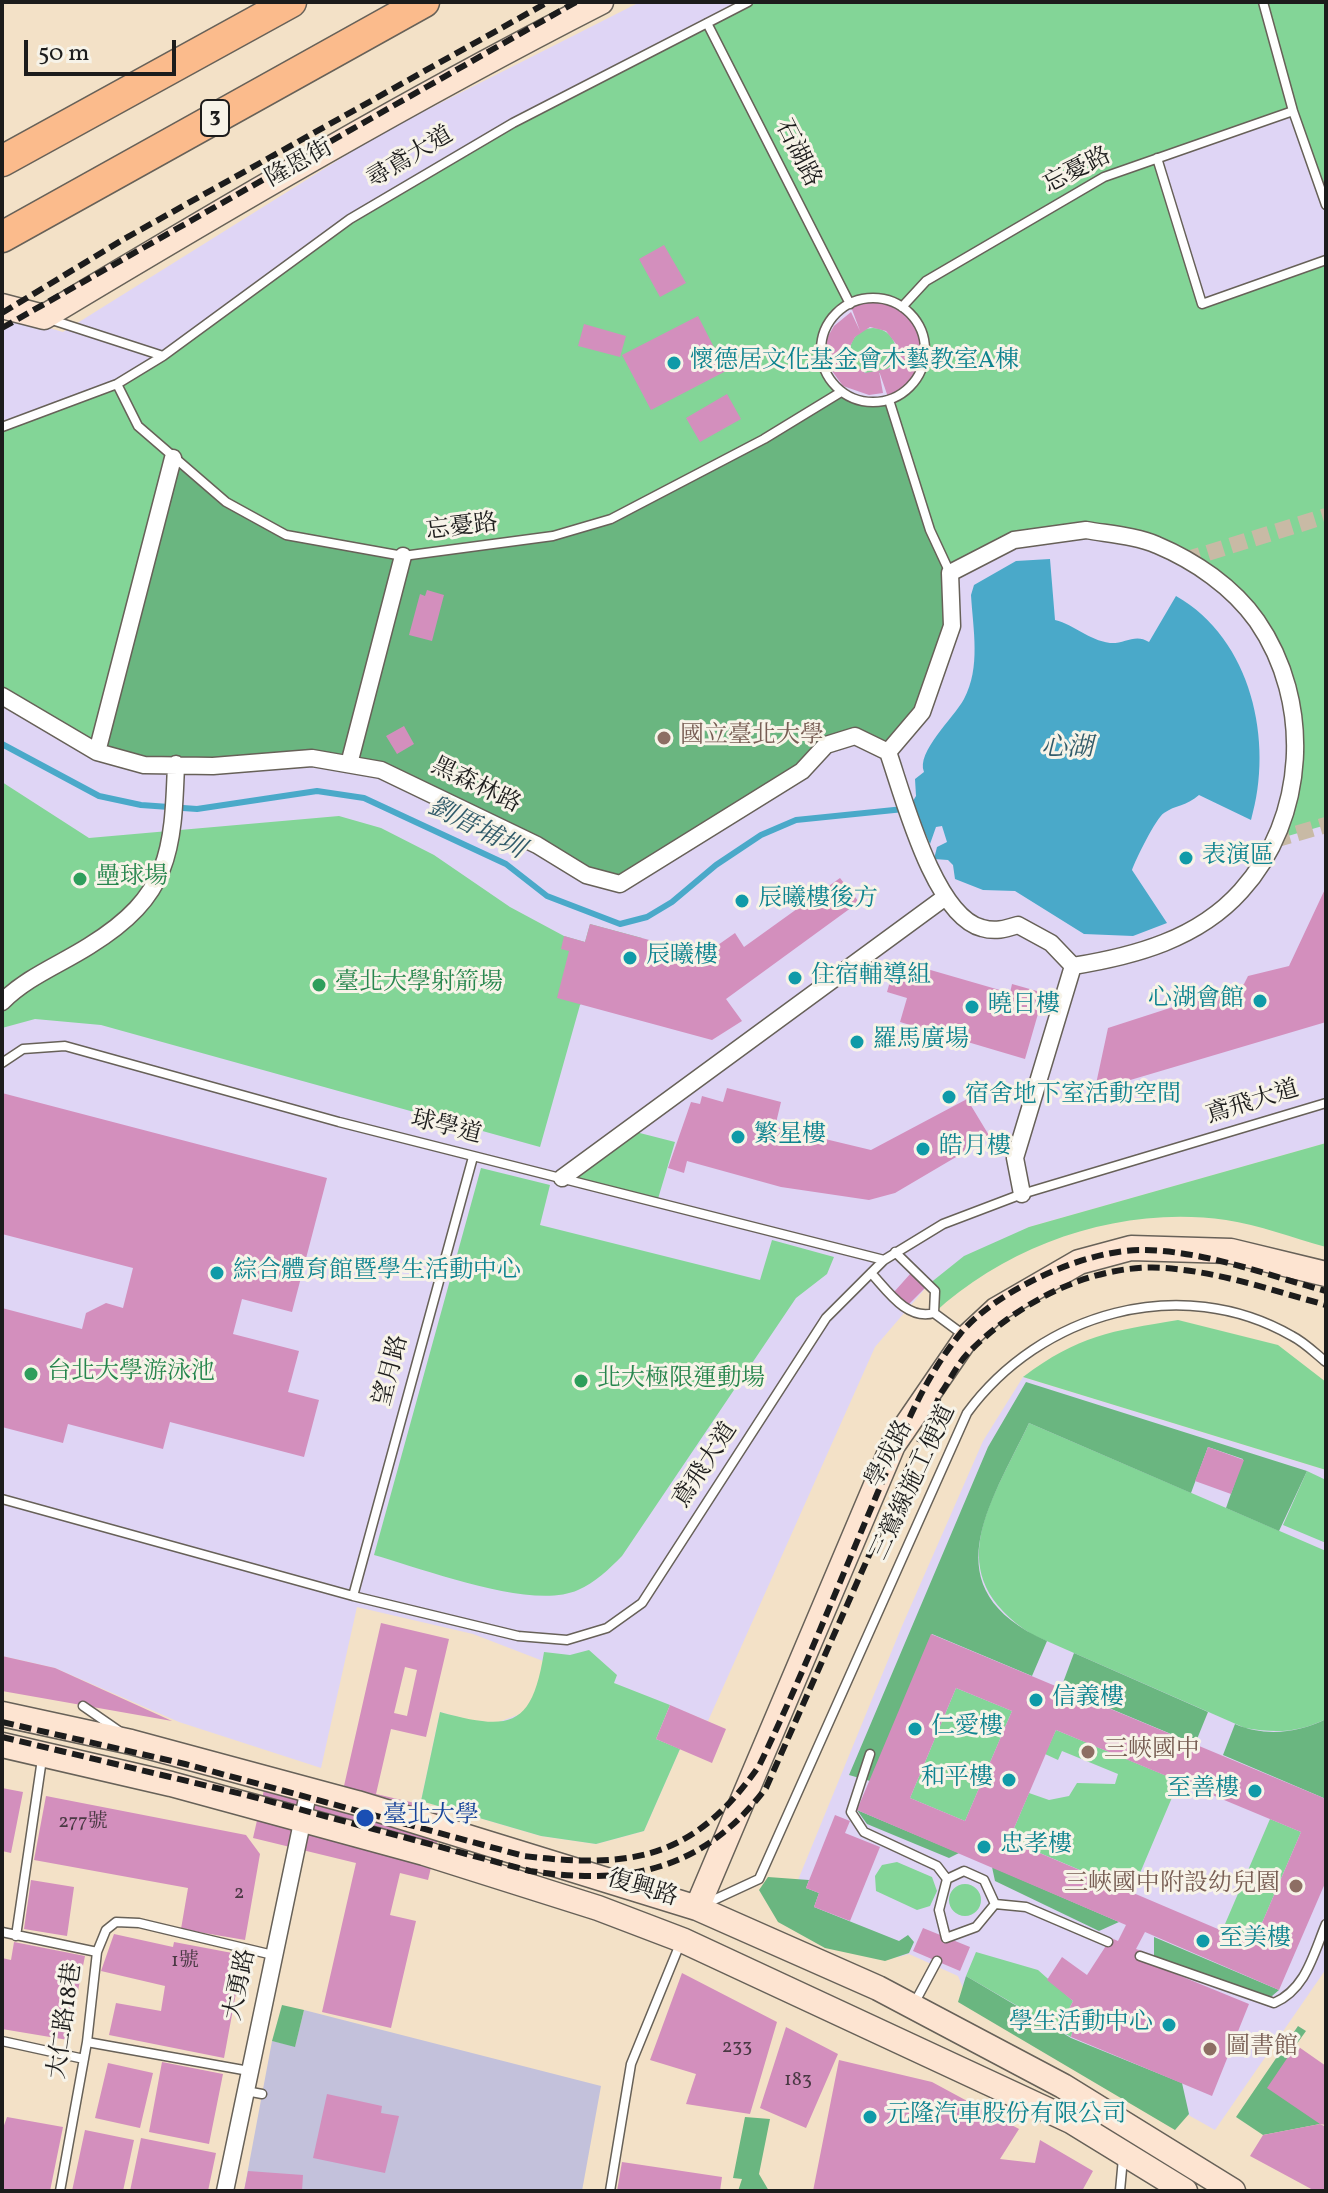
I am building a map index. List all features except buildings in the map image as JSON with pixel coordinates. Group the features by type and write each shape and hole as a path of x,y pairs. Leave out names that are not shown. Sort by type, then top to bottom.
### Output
{"highway":[{"path":"2,161 291,2"},
{"name":"3","path":"4,236 424,2"}],"main road":[{"name":"隆恩街","path":"44,317 247,195 496,56 601,2"},
{"path":"8,312 44,317"},
{"name":"學成路","path":"697,1908 882,1468 931,1385 967,1337 996,1310 1052,1276 1079,1262 1131,1248 1231,1251 1326,1274"},
{"name":"復興路","path":"2,1714 131,1742 309,1789 697,1908 912,2006 1063,2086 1233,2191"},
{"name":"復興路","path":"2,1745 302,1820 505,1877 682,1940 1071,2121 1185,2191"}],"street":[{"path":"97,752 173,458"},
{"path":"1086,530 1155,544 1217,578 1257,622 1289,687 1297,747 1291,792 1279,833 1241,892 1186,935 1120,959 1073,966 1051,943 1018,925 1000,931 978,928 944,898 922,852 888,752 922,712 952,626 950,573 1014,540 1086,530"},
{"path":"349,764 403,556"},
{"name":"黑森林路","path":"2,696 97,752 144,765 213,766 312,758 381,770 425,788 537,845 586,875 620,884 802,771 826,745 855,736 888,752"},
{"path":"2,1002 20,984 90,945 122,922 150,894 167,864 174,833 176,764"},
{"path":"562,1178 944,898"},
{"path":"1022,1194 1015,1158 1073,966"},
{"name":"大勇路","path":"225,2191 253,2092 249,2071 309,1789"},
{"name":"學成路","path":"682,1940 697,1908"}],"lane":[{"name":"尋鳶大道","path":"2,427 117,384 163,356 350,219 513,123 748,2"},
{"path":"1263,2 1293,111 1326,205"},
{"name":"石湖路","path":"707,23 850,304"},
{"name":"忘憂路","path":"902,307 926,281 1104,177 1293,111"},
{"path":"1157,158 1202,304 1326,260"},
{"path":"872,298 902,307 922,333 923,365 904,392 889,400 864,401 841,392 830,380 820,350 830,320 850,304 872,298"},
{"path":"44,317 163,356"},
{"name":"忘憂路","path":"117,384 138,426 226,502 286,535 403,556 553,536 611,519 764,439 841,392"},
{"path":"889,400 930,530 950,573"},
{"name":"球學道","path":"2,1063 23,1049 65,1046 473,1157 884,1260"},
{"name":"鳶飛大道","path":"2,1499 353,1596 518,1636 567,1640 607,1628 642,1603 826,1318 895,1252 943,1224 1022,1194 1326,1103"},
{"name":"望月路","path":"353,1596 473,1157"},
{"path":"895,1252 935,1291 934,1313"},
{"path":"871,1273 907,1310 916,1314 934,1313 967,1337"},
{"name":"三鶯線施工便道","path":"697,1908 759,1879 967,1413 1011,1362 1071,1328 1150,1305 1181,1303 1258,1320 1294,1336 1326,1362"},
{"path":"83,1706 112,1723 131,1742"},
{"path":"16,1936 42,1754"},
{"path":"870,1754 851,1812 864,1832 937,1866 947,1879"},
{"path":"947,1879 964,1871 984,1880 995,1904"},
{"path":"947,1879 939,1910 946,1938 976,1927 995,1904"},
{"path":"995,1904 1026,1907 1108,1942"},
{"path":"97,1952 106,1930 116,1922 139,1923 273,1955"},
{"path":"1140,1956 1274,2003 1289,1997 1300,1985 1326,1924"},
{"name":"大仁路18巷","path":"2,1932 97,1952 87,2042 60,2191"},
{"path":"610,2191 626,2120 631,2064 682,1940"},
{"path":"912,2006 937,1961"},
{"path":"2,2041 84,2059"},
{"path":"87,2042 249,2071"},
{"path":"1120,2191 1124,2154"}],"shaded area":[{"name":"國立臺北大學","path":"640,2 1326,2 1326,1143 1029,1227 929,1284 875,1347 708,1721 670,1706 656,1739 680,1749 644,1831 596,1844 541,1836 421,1801 440,1712 477,1722 496,1723 523,1713 538,1689 543,1661 473,1634 357,1607 321,1768 179,1722 55,1668 2,1656 2,331 19,319 63,332 383,132"},
{"name":"三峽國中","path":"1023,1377 1326,1470 1326,1969 1215,2130 963,1988 958,1976 909,1954 899,1957 789,1902 902,1626 983,1441"},
{"path":"304,2010 601,2086 582,2191 244,2191 272,2041 295,2046"}],"green space":[{"path":"748,2 1326,2 1326,205 1293,112 1158,158 1202,304 1326,260 1326,825 1274,840 1291,786 1289,693 1269,645 1244,610 1215,580 1180,557 1142,541 1101,532 1059,532 1015,540 990,550 950,573 930,530 889,400 903,392 917,376 923,362 924,340 914,319 897,303 877,297 857,301 840,311 827,327 821,347 825,369 841,392 669,490 97,752 2,696 2,427 117,384 350,219 449,159"},
{"path":"873,328 882,329 889,335 895,342 895,360 889,367 882,373 873,374 864,373 857,367 851,360 850,351 851,342 857,335 864,329"},
{"path":"841,392 856,399 889,400 950,573 952,626 922,712 888,752 855,736 826,745 620,884 349,764 213,766 97,752 173,458 226,502 286,535 403,556 478,549 611,519 669,490"},
{"path":"2,782 89,838 339,816 381,828 434,855 510,907 564,936 585,942 590,924 642,938 580,1005 540,1147 101,1025 35,1019 2,1028"},
{"path":"628,1130 675,1142 657,1202 562,1178"},
{"path":"1326,1143 1326,1247 1226,1220 1147,1218 1108,1224 1032,1249 964,1288 934,1313 937,1302 929,1284 964,1256 1029,1227"},
{"name":"北大極限運動場","path":"481,1168 550,1185 540,1225 760,1280 772,1240 834,1257 827,1274 796,1298 622,1556 590,1584 558,1595 506,1592 478,1586 374,1555"},
{"path":"1178,1320 1278,1345 1326,1382 1326,1470 1023,1377 1079,1343"},
{"path":"1026,1382 1307,1471 1279,1531 1226,1508 1243,1459 1208,1447 1191,1493 1029,1423 987,1514 980,1543 980,1571 989,1597 1011,1620 1047,1641 1032,1676 932,1634 870,1781 849,1775 988,1447"},
{"path":"1029,1423 1326,1551 1326,1719 1286,1731 1245,1728 1033,1635 1003,1612 986,1587 979,1562 981,1536 988,1509"},
{"path":"1307,1471 1326,1480 1326,1543 1283,1525"},
{"path":"589,1650 617,1675 614,1683 670,1705 656,1739 680,1749 644,1831 596,1844 541,1836 421,1801 440,1712 484,1721 514,1718 533,1696 544,1652 570,1655"},
{"path":"1074,1653 1208,1712 1195,1744 1061,1688"},
{"path":"956,1688 1012,1711 965,1821 910,1798"},
{"path":"1326,1719 1326,1799 1223,1755 1235,1724 1258,1731 1281,1732 1304,1728"},
{"path":"1056,1730 1179,1781 1132,1892 1009,1840 1029,1793 1049,1800 1069,1796 1077,1783 1115,1784 1118,1774 1062,1751 1058,1760 1045,1754"},
{"path":"857,1810 959,1853 949,1858 867,1824"},
{"path":"1270,1819 1301,1832 1253,1944 1222,1931"},
{"path":"897,1862 932,1877 937,1891 930,1906 917,1910 876,1891 875,1876 882,1865"},
{"path":"992,1867 1119,1922 1099,1931 995,1881"},
{"path":"768,1877 809,1880 806,1888 819,1893 814,1907 899,1941 908,1935 914,1942 909,1953 885,1961 825,1948 778,1922 759,1890"},
{"path":"965,1884 976,1889 981,1900 976,1911 965,1916 954,1911 949,1900 954,1889"},
{"path":"1154,1937 1279,1990 1265,2002 1154,1959"},
{"path":"976,1952 1038,1970 1073,2001 1069,2009 1077,2014 1071,2037 966,1976"},
{"path":"966,1976 1071,2038 1182,2083 1189,2114 1175,2130 958,2002"},
{"path":"282,2005 304,2010 295,2047 272,2041"},
{"path":"1298,2026 1306,2031 1296,2045 1320,2124 1263,2135 1236,2117"},
{"path":"745,2117 770,2119 759,2174 769,2191 738,2191 742,2179 733,2178"}],"water":[{"name":"心湖","path":"1050,559 1055,620 1110,643 1139,638 1149,642 1176,596 1202,615 1223,638 1239,665 1251,695 1260,758 1251,820 1199,795 1164,813 1151,831 1132,870 1167,923 1133,936 1084,934 1015,891 983,890 955,879 953,865 948,860 934,859 937,847 947,842 942,826 936,827 930,844 915,810 908,809 916,796 915,779 924,772 925,755 964,699 973,674 971,595 974,585 1016,561"}],"waterway":[{"name":"劉厝埔圳","path":"2,744 99,796 141,805 197,809 317,791 364,798 506,864 547,896 620,924 647,917 672,902 716,865 761,835 796,820 904,809"}],"tunnel":[{"path":"1185,560 1326,516"},
{"path":"1274,840 1326,825"}],"railway":[{"path":"2,313 124,239 548,2"},
{"path":"2,328 576,2"},
{"path":"2,1722 185,1764 524,1856 597,1860 629,1858 658,1851 685,1839 710,1821 735,1797 759,1766 912,1414 933,1372 960,1334 976,1318 996,1302 1044,1275 1096,1257 1143,1250 1166,1251 1236,1265 1326,1291"},
{"path":"2,1737 250,1796 530,1871 600,1876 662,1866 717,1838 742,1816 766,1788 941,1393 965,1356 989,1334 1010,1317 1058,1289 1084,1279 1138,1268 1206,1274 1326,1305"}],"place":[{"name":"懷德居文化基金會木藝教室A棟","path":"674,363"},
{"name":"國立臺北大學","path":"664,738"},
{"name":"表演區","path":"1186,858"},
{"name":"壘球場","path":"80,879"},
{"name":"辰曦樓後方","path":"742,901"},
{"name":"辰曦樓","path":"630,958"},
{"name":"住宿輔導組","path":"795,978"},
{"name":"臺北大學射箭場","path":"319,985"},
{"name":"心湖會館","path":"1260,1001"},
{"name":"曉日樓","path":"972,1007"},
{"name":"羅馬廣場","path":"857,1042"},
{"name":"宿舍地下室活動空間","path":"949,1097"},
{"name":"繁星樓","path":"738,1137"},
{"name":"皓月樓","path":"923,1149"},
{"name":"綜合體育館暨學生活動中心","path":"217,1273"},
{"name":"台北大學游泳池","path":"31,1374"},
{"name":"北大極限運動場","path":"581,1381"},
{"name":"信義樓","path":"1036,1700"},
{"name":"仁愛樓","path":"915,1729"},
{"name":"三峽國中","path":"1088,1752"},
{"name":"和平樓","path":"1009,1780"},
{"name":"至善樓","path":"1255,1791"},
{"name":"臺北大學","path":"365,1818"},
{"name":"忠孝樓","path":"984,1847"},
{"name":"三峽國中附設幼兒園","path":"1296,1886"},
{"name":"至美樓","path":"1203,1941"},
{"name":"學生活動中心","path":"1169,2025"},
{"name":"圖書館","path":"1210,2049"},
{"name":"元隆汽車股份有限公司","path":"870,2117"}]}
